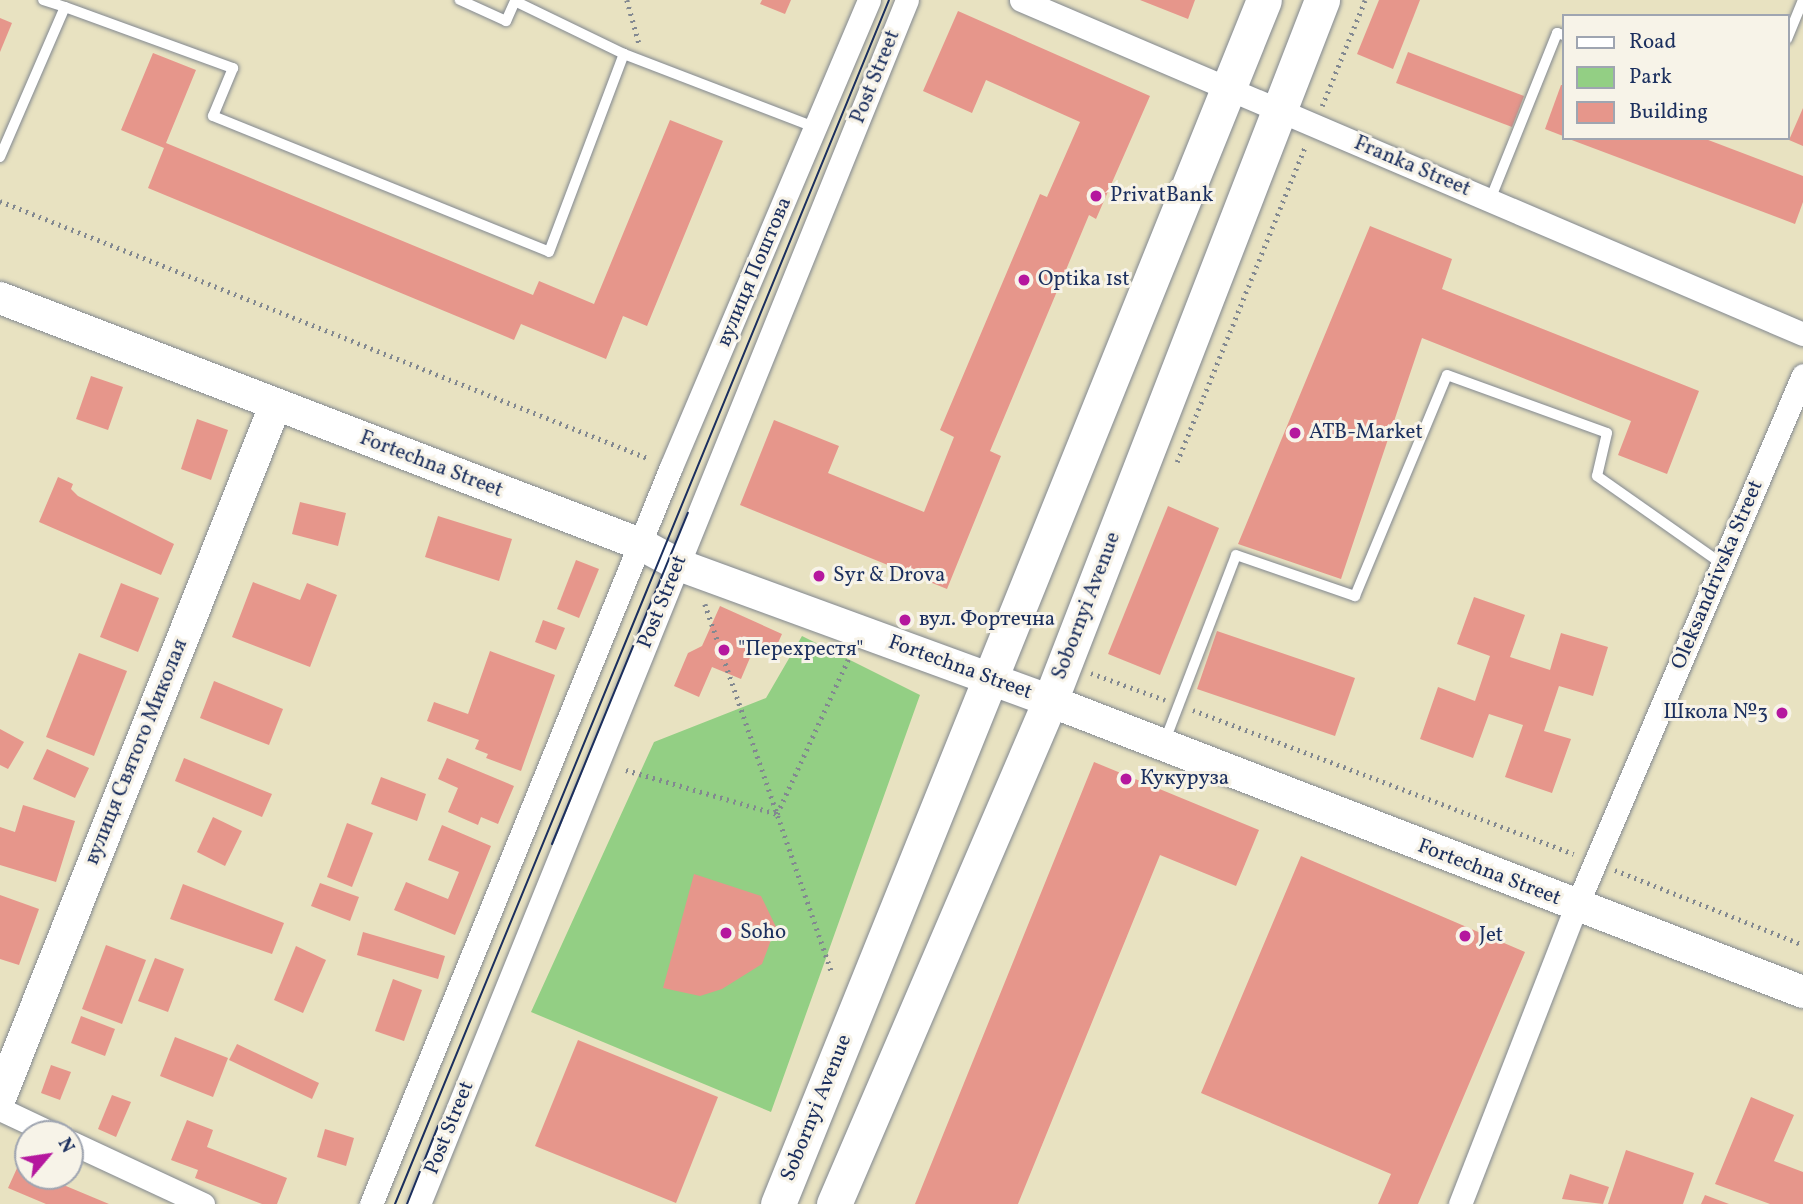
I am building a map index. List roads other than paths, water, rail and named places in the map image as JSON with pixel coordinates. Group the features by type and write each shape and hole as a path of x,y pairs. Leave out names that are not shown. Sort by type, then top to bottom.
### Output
{"main road":[{"name":"Sobornyi Avenue","path":"778,1204 1264,0"},
{"name":"Sobornyi Avenue","path":"834,1204 1050,701 1322,0"}],"street":[{"name":"вулиця Поштова","path":"640,544 870,0"},
{"name":"Post Street","path":"419,1204 907,0"},
{"name":"Franka Street","path":"1021,0 1803,334"},
{"name":"Fortechna Street","path":"0,298 275,406 640,544 678,565 1050,701 1576,907 1803,992"},
{"name":"Oleksandrivska Street","path":"1460,1204 1576,907 1803,375"},
{"name":"вулиця Святого Миколая","path":"0,1098 275,406"},
{"name":"Post Street","path":"371,1204 640,544"},
{"path":"0,1109 23,1120"},
{"path":"84,1149 203,1204"}],"lane":[{"path":"43,0 233,68 214,116 549,252 624,54"},
{"path":"460,0 506,22 515,1 624,54 817,128"},
{"path":"1789,34 1803,0"},
{"path":"0,157 65,7"},
{"path":"1490,200 1556,33 1562,36"},
{"path":"1163,746 1236,555 1355,596 1447,375 1607,433 1597,476 1722,564"}],"tram line":[{"path":"395,1204 889,0"},
{"path":"552,844 688,513"},
{"path":"407,1204 438,1126"}],"place":[{"name":"PrivatBank","path":"1096,196"},
{"name":"Оptika 1st","path":"1024,280"},
{"name":"ATB-Market","path":"1295,433"},
{"name":"Syr & Drova","path":"819,576"},
{"name":"вул. Фортечна","path":"905,620"},
{"name":"\"Перехрестя\"","path":"724,650"},
{"name":"Школа №3","path":"1782,713"},
{"name":"Кукуруза","path":"1126,779"},
{"name":"Soho","path":"726,933"},
{"name":"Jet","path":"1465,936"}]}
